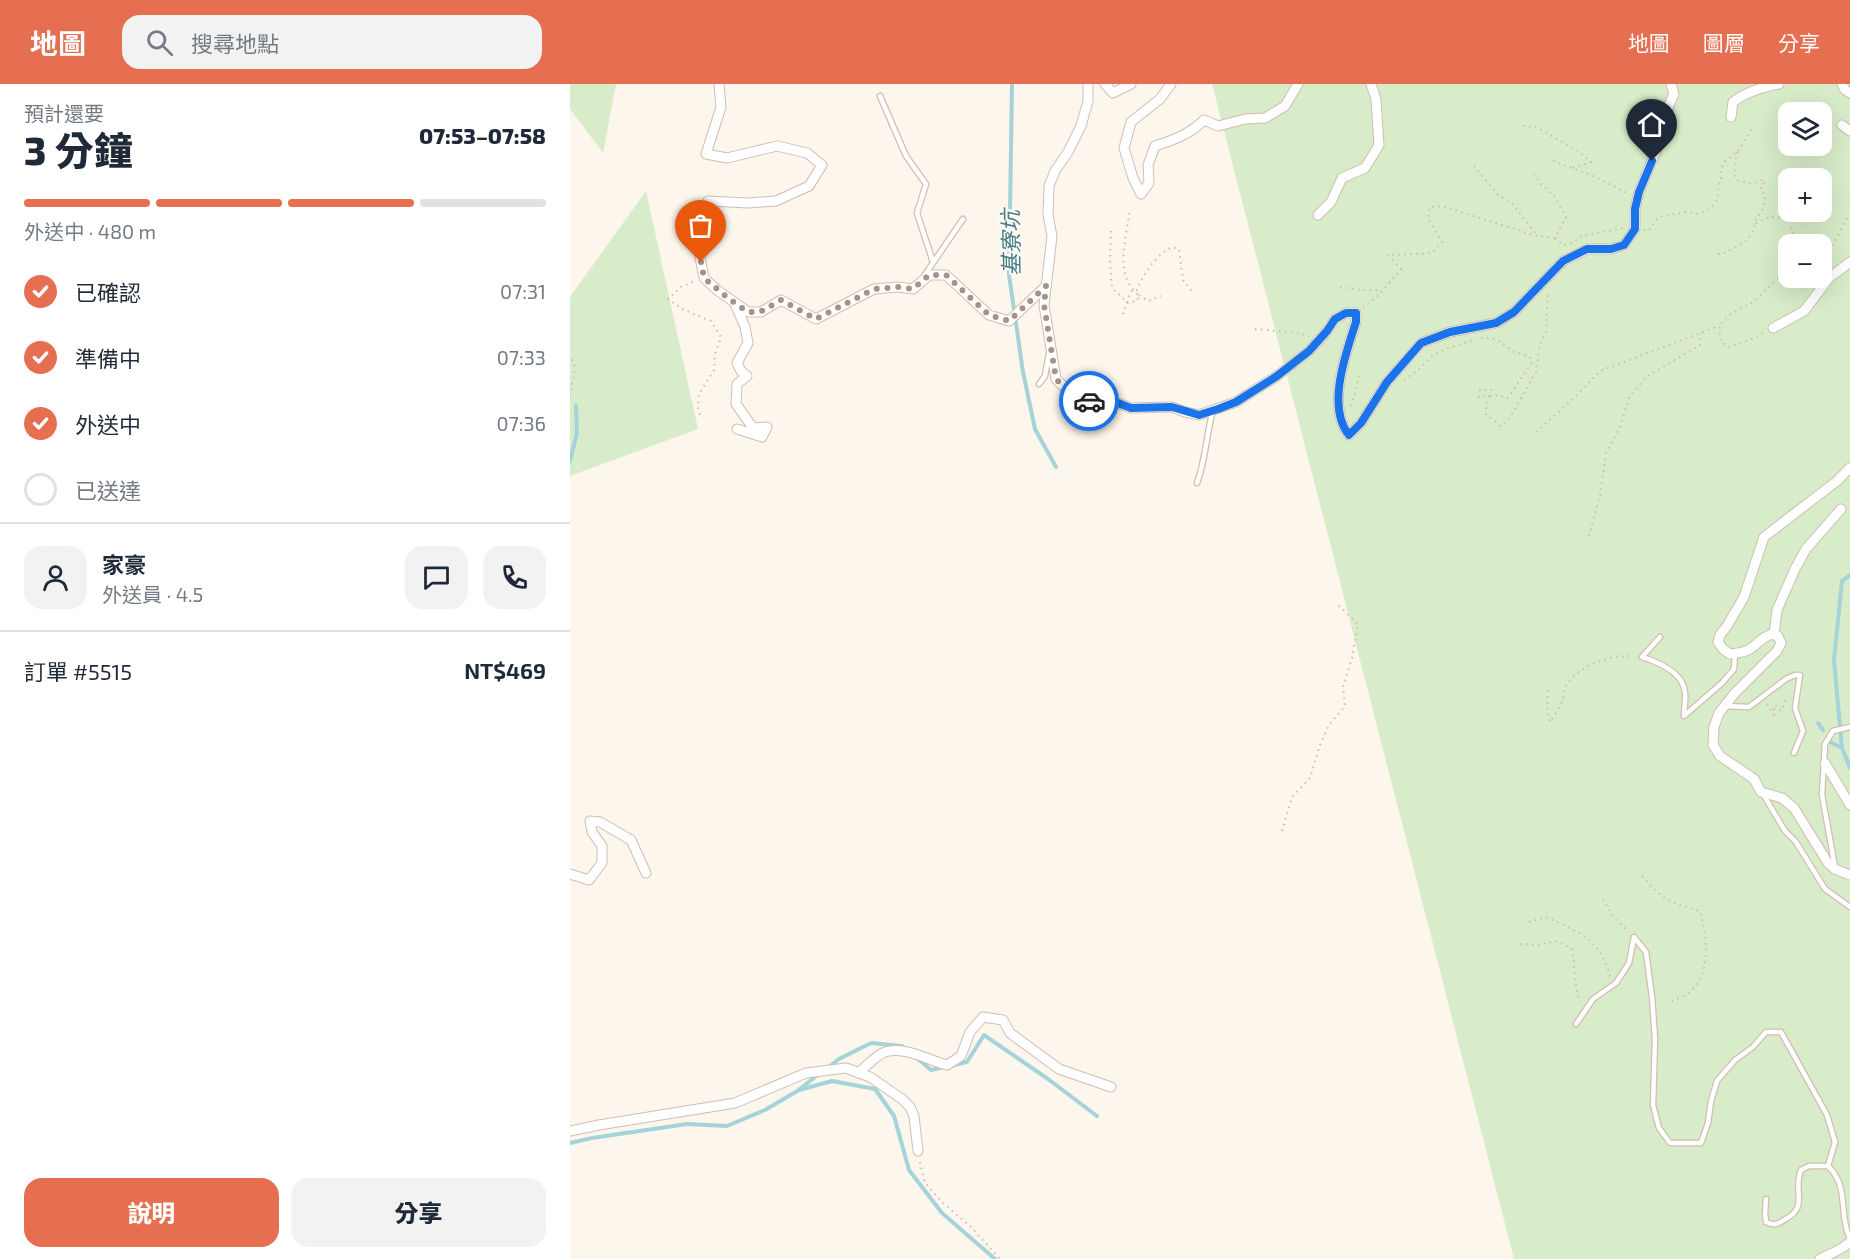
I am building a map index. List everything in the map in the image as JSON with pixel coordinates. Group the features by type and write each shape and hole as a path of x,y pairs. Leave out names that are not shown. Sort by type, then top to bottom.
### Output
{"street":[{"path":"719,84 721,107 706,154 727,158 777,146 807,153 822,165 809,186 776,201 748,203 708,201 699,217 698,247 704,278 735,304 748,312 760,312 781,300 816,319 874,289 898,287 913,289 929,275 946,275 989,315 1009,321 1046,286"},
{"path":"1088,84 1088,101 1081,126 1049,186 1048,215 1052,236 1044,305 1056,379 1069,392 1085,401 1118,403 1131,408 1172,407 1199,415 1236,402 1277,376 1309,351 1335,319 1346,313 1356,313 1356,322 1338,385 1342,423 1349,435 1361,423 1387,382 1421,343 1450,332 1496,323 1514,312 1563,261 1587,249 1611,249 1624,245 1635,229 1637,198 1658,146 1668,107 1674,94 1671,84"},
{"path":"1105,84 1113,93 1131,84"},
{"path":"1171,84 1160,99 1131,122 1124,148 1133,178 1141,194 1149,183 1148,165 1155,146 1195,129 1204,120 1218,126 1245,119 1272,116 1285,106 1298,84"},
{"path":"1318,215 1330,202 1342,178 1365,168 1379,145 1376,99 1371,84"},
{"path":"1731,117 1733,102 1743,94 1765,86 1779,84"},
{"path":"1842,84 1850,93"},
{"path":"1773,328 1804,311 1829,278 1850,262"},
{"path":"735,304 746,327 748,343 736,363 747,376 737,384 736,404 753,428 767,428 762,437 736,429"},
{"path":"1850,468 1837,481 1764,537 1744,597 1718,642 1730,654 1752,648 1760,639 1772,634 1778,636 1781,643 1719,713 1714,727 1713,745 1720,756 1754,779 1761,792 1782,798 1794,808 1828,863 1835,869 1850,874"},
{"path":"1774,635 1777,610 1795,569 1806,549 1841,509"},
{"path":"1825,763 1850,805"},
{"path":"570,874 589,880 602,863 602,846 592,832 590,821 600,822 631,840 646,873"},
{"path":"858,1073 885,1052 906,1051 947,1065 961,1056 970,1032 983,1017 1003,1020 1010,1033 1059,1069 1112,1087"},
{"path":"570,1131 735,1103 806,1073 846,1068 878,1082 910,1107 914,1116 918,1151"},
{"path":"1820,1259 1845,1246 1850,1240"}],"lane":[{"path":"880,96 906,156 926,184 917,213 933,262"},
{"path":"919,284 963,219"},
{"path":"1039,384 1045,376 1051,345"},
{"path":"1197,483 1204,464 1213,411"},
{"path":"1660,637 1642,657 1660,663 1676,675 1686,690 1684,716 1722,683 1734,669 1735,653"},
{"path":"1724,706 1749,707 1786,679 1800,675 1795,708 1803,732 1794,753"},
{"path":"1835,869 1822,795 1825,744 1833,731 1849,727"},
{"path":"1761,792 1825,889 1850,907"},
{"path":"1576,1024 1593,999 1616,983 1629,963 1634,936"},
{"path":"1634,936 1646,952 1652,997 1653,1105 1659,1128 1670,1143 1701,1143 1717,1081 1735,1060 1754,1047 1766,1032 1781,1032 1827,1115 1835,1142 1828,1166"},
{"path":"1766,1199 1767,1222 1775,1224 1785,1220 1799,1209 1798,1178 1801,1170 1809,1166 1828,1166 1836,1172 1841,1184 1845,1200 1846,1230 1850,1240"}],"path":[{"path":"1523,126 1536,127 1591,162 1572,168"},
{"path":"1718,254 1725,254 1746,242 1763,209 1765,195 1761,187 1764,184 1763,179 1758,183 1744,183 1737,180 1734,175 1734,160 1753,127"},
{"path":"1356,313 1379,295 1401,269 1388,255 1432,253 1442,242 1428,218 1430,207 1442,206 1537,236 1555,238 1563,245 1572,243 1582,236 1607,230 1624,228 1648,231 1659,217 1685,212 1699,214 1711,208 1717,200 1721,169 1725,161 1738,151"},
{"path":"1553,161 1591,175 1637,198"},
{"path":"1474,166 1498,195 1512,203 1537,236"},
{"path":"1534,174 1541,184 1555,196 1566,217 1555,238"},
{"path":"1130,213 1126,247 1122,258 1130,287 1137,294"},
{"path":"1755,224 1763,219 1776,216 1790,221 1793,234"},
{"path":"1832,246 1848,216"},
{"path":"1111,231 1112,288 1128,303"},
{"path":"1128,303 1137,301 1137,294 1145,272 1162,253 1172,247 1179,249 1183,280 1192,291"},
{"path":"701,417 698,410 699,394 714,370 715,354 721,338 711,321 684,310 668,298 681,287 704,278"},
{"path":"1536,432 1600,371 1719,326 1729,315 1753,302 1778,278"},
{"path":"1489,396 1486,415 1500,426 1509,419 1536,372 1540,344 1546,332 1547,279"},
{"path":"1340,287 1382,290"},
{"path":"1122,318 1128,303 1128,296 1132,291 1148,301 1161,296"},
{"path":"1719,326 1721,342 1729,346 1750,340 1773,328"},
{"path":"1255,328 1299,333 1318,341"},
{"path":"1589,536 1600,495 1605,453 1620,427 1629,398 1646,377 1700,345 1701,333"},
{"path":"1401,382 1433,355 1448,348 1479,338 1496,339 1514,352 1529,356 1532,362 1508,398 1498,395 1479,397 1480,390 1493,390"},
{"path":"570,396 575,369 572,358"},
{"path":"1342,423 1352,404 1359,374"},
{"path":"1282,831 1292,797 1310,778 1329,725 1345,706 1343,686 1352,658 1358,624 1336,603"},
{"path":"1548,690 1547,712 1550,722 1561,704 1565,686 1590,665 1609,658 1642,657"},
{"path":"1752,704 1767,703 1774,716 1775,705 1781,711 1786,699 1789,700"},
{"path":"1642,876 1658,894 1673,904 1700,911 1705,930 1705,957 1701,979 1692,991 1668,1003"},
{"path":"1603,899 1614,918 1634,936"},
{"path":"1529,922 1546,917 1586,938 1604,956 1611,987"},
{"path":"1520,944 1537,945 1558,941 1572,949 1575,986 1580,1002 1575,1015 1576,1024"},
{"path":"918,1151 925,1183 943,1203 971,1227 1000,1259"}],"green space":[{"path":"570,84 616,84 603,153 570,109"},
{"path":"1212,84 1850,84 1850,1259 1514,1259"},
{"path":"646,191 698,429 570,476 570,297"}],"waterway":[{"name":"基寮坑","path":"1012,84 1009,275 1023,372 1035,429 1056,467"},
{"path":"570,461 577,433 576,406"},
{"path":"1850,575 1842,581 1834,660 1842,748 1850,768"},
{"path":"1818,723 1823,730"},
{"path":"1830,742 1842,748"},
{"path":"954,1065 967,1062 984,1035 1097,1116"},
{"path":"829,1067 839,1059 871,1043 902,1046 906,1050"},
{"path":"917,1058 931,1070 944,1067"},
{"path":"800,1089 820,1073"},
{"path":"570,1143 687,1124 727,1126 765,1110 799,1090 832,1081 875,1089 894,1116 909,1170 942,1213 995,1259"}],"way so far":[{"path":"701,262 704,278 748,312 760,312 781,300 816,319 874,289 898,287 913,289 929,275 946,275 989,315 1009,321 1046,286 1044,305 1056,379 1069,392 1089,401"}],"route":[{"path":"1089,401 1118,403 1131,408 1172,407 1199,415 1218,409 1236,402 1277,376 1309,351 1335,319 1346,313 1356,313 1356,322 1338,385 1340,415 1343,427 1349,435 1361,423 1387,382 1421,343 1450,332 1496,323 1514,312 1563,261 1587,249 1611,249 1624,245 1635,229 1635,209 1639,192 1652,161"}]}
